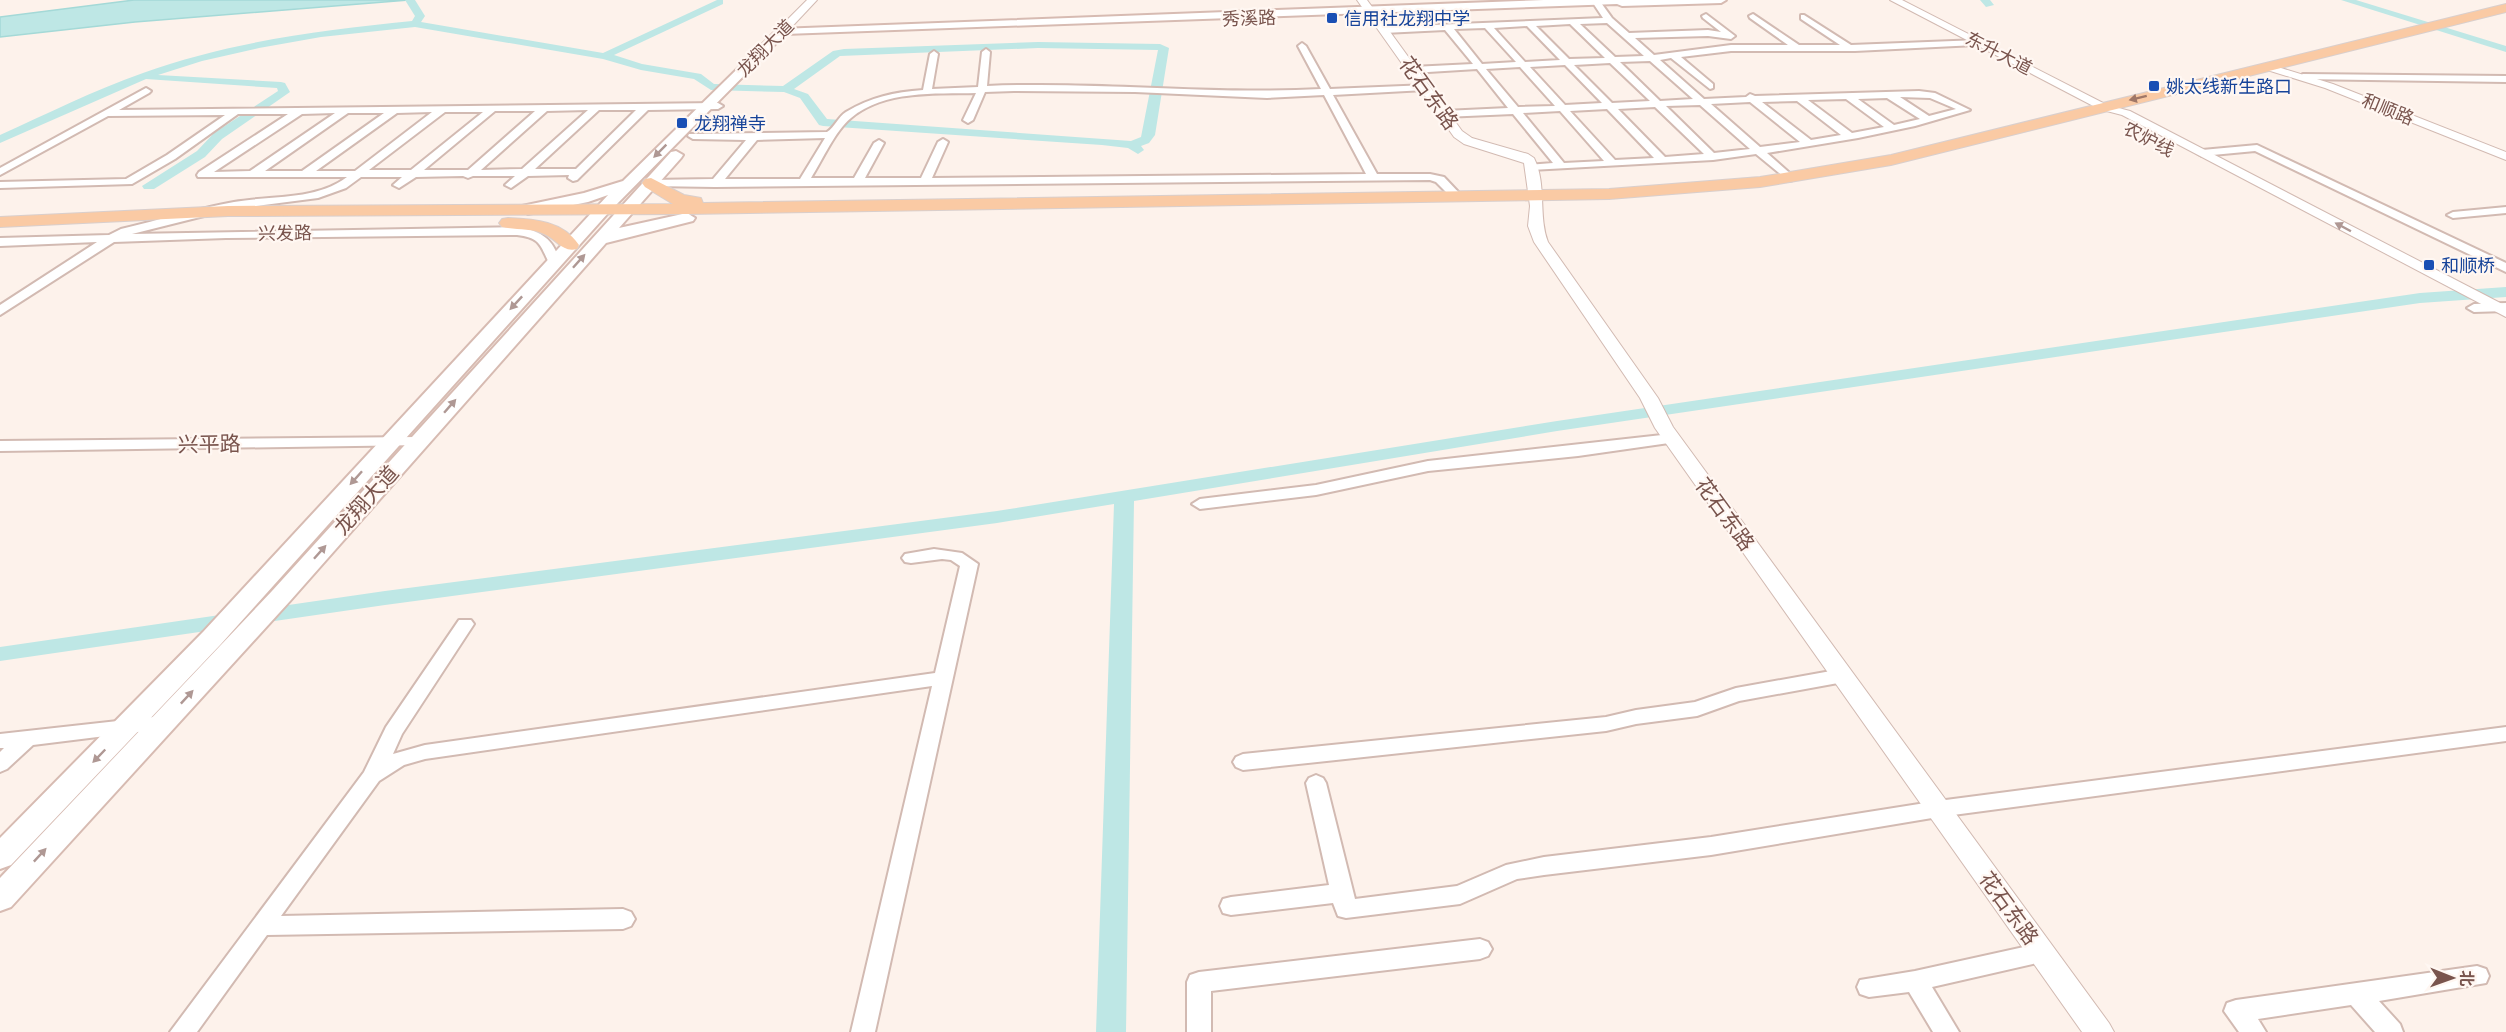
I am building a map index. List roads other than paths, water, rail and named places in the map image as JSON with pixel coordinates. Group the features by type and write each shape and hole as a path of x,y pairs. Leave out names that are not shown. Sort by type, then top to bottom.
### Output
{"main road":[{"name":"秀溪路","path":"1597,2 1635,0"},
{"name":"秀溪路","path":"780,34 1368,8 1721,0"},
{"path":"0,231 162,223 406,220 800,206 1458,198 1537,201 1676,190 1789,178 1900,158 2296,75 2506,8"},
{"path":"0,222 208,212 528,209 687,218 1679,199 1814,185 1908,167 2113,112 2268,67 2420,29 2462,29 2506,18"},
{"name":"龙翔大道","path":"0,898 281,596 597,241 629,182 713,103 780,34"},
{"name":"龙翔大道","path":"0,857 212,638 570,245 651,183 711,119 718,109 713,103"},
{"path":"528,209 588,197 629,182"},
{"path":"651,183 679,200 800,206"},
{"path":"597,241 619,233 687,218"},
{"path":"406,220 531,225 555,230 570,245"}],"street":[{"name":"龙翔大道","path":"780,34 812,0"},
{"name":"东升大道","path":"1894,0 2113,112"},
{"path":"1597,2 1609,20 1789,178"},
{"name":"花石东路","path":"1368,8 1458,134 1468,141 1524,157 1530,161 1537,201 1535,226 1540,242 1649,398 1667,433 2099,1032"},
{"path":"1706,16 1747,48"},
{"path":"1753,16 1796,47"},
{"path":"1804,17 1848,47"},
{"path":"1384,30 1609,20"},
{"path":"1573,22 1713,157"},
{"path":"1530,24 1662,160"},
{"path":"1488,26 1612,164"},
{"path":"1447,27 1561,166"},
{"path":"1708,33 1720,27"},
{"path":"1627,36 1693,33 1731,36"},
{"path":"1693,33 1710,48 1718,50"},
{"path":"1412,70 1652,58 1747,48 1976,42"},
{"path":"1302,46 1374,178"},
{"path":"969,120 982,89 986,52"},
{"path":"927,92 934,54"},
{"path":"1673,55 1710,86"},
{"name":"和顺路","path":"2268,67 2296,75 2506,156"},
{"path":"2296,75 2506,79"},
{"path":"693,136 817,137 829,135 836,131 847,116 876,100 894,95 927,92 982,89 1135,89 1259,95 1425,87"},
{"path":"0,172 146,91"},
{"path":"1742,91 1809,144"},
{"path":"1444,114 1888,94 1932,95 1965,110 1849,136 1759,152 1612,164 1532,167"},
{"path":"1888,94 1927,119"},
{"path":"1846,95 1891,127"},
{"path":"1798,97 1849,136"},
{"path":"105,113 444,108 645,108 713,103"},
{"path":"0,311 113,237 247,203 317,197 342,186 444,108"},
{"path":"399,185 493,108"},
{"path":"458,184 544,108"},
{"path":"512,185 596,108"},
{"path":"568,183 645,108"},
{"path":"305,174 396,109"},
{"path":"252,175 346,110"},
{"path":"300,111 202,175 579,172"},
{"path":"0,185 128,182 237,112"},
{"name":"农炉线","path":"2113,112 2202,153 2450,284 2488,306 2506,325"},
{"name":"农炉线","path":"2113,112 2433,286 2488,306"},
{"path":"804,183 831,138 829,135"},
{"path":"715,184 754,136"},
{"path":"857,182 879,142"},
{"path":"925,182 943,142"},
{"path":"2202,153 2257,148 2506,268"},
{"path":"651,183 1430,177 1440,179 1458,198"},
{"path":"2453,215 2506,210"},
{"name":"兴发路","path":"0,242 113,237 517,231 533,234 546,241 551,249 554,262"},
{"path":"1200,504 1316,490 1428,466 1578,451 1667,433"},
{"name":"兴平路","path":"0,446 418,442"},
{"path":"863,1032 969,564 960,556 942,554 911,558"},
{"path":"182,1032 372,776 379,756 393,732 465,624"},
{"path":"1244,762 1586,728 1636,717 1697,709 1736,695 1842,676"},
{"path":"372,776 397,760 425,752 600,725 943,678"},
{"path":"0,741 163,723"},
{"path":"1316,783 1346,909 1460,896 1514,871 1711,846 1938,809 2506,734"},
{"path":"0,764 27,738"},
{"path":"1231,906 1342,893"},
{"path":"261,926 623,919"},
{"path":"1199,1032 1199,982 1480,949"},
{"path":"1869,987 1915,981 2042,953"},
{"path":"2254,1032 2236,1011 2477,976"},
{"path":"1915,981 1947,1032"},
{"path":"2356,993 2391,1032"}],"water":[{"path":"134,0 409,0 135,22 0,37 0,17"}],"waterway":[{"path":"410,0 420,16 415,24"},
{"path":"1985,0 1989,5"},
{"path":"2346,0 2506,49"},
{"path":"604,56 720,2"},
{"path":"0,139 125,83 198,59 259,44 352,30 415,24"},
{"path":"415,24 604,56"},
{"path":"785,89 797,83 837,53 844,52 1038,45 1164,48 1149,135 1145,140 1132,145"},
{"path":"604,56 641,67 697,76 711,87 785,89"},
{"path":"149,186 201,154 218,136 284,92 281,85 151,78"},
{"path":"785,89 804,96 823,122 1132,145"},
{"path":"1132,145 1138,150"},
{"path":"0,654 385,598 997,517 1557,426 2420,298 2506,292"},
{"path":"1111,1032 1124,498"}],"place":[{"name":"信用社龙翔中学","path":"1332,18"},
{"name":"姚太线新生路口","path":"2154,86"},
{"name":"龙翔禅寺","path":"682,123"},
{"name":"和顺桥","path":"2429,265"}]}
